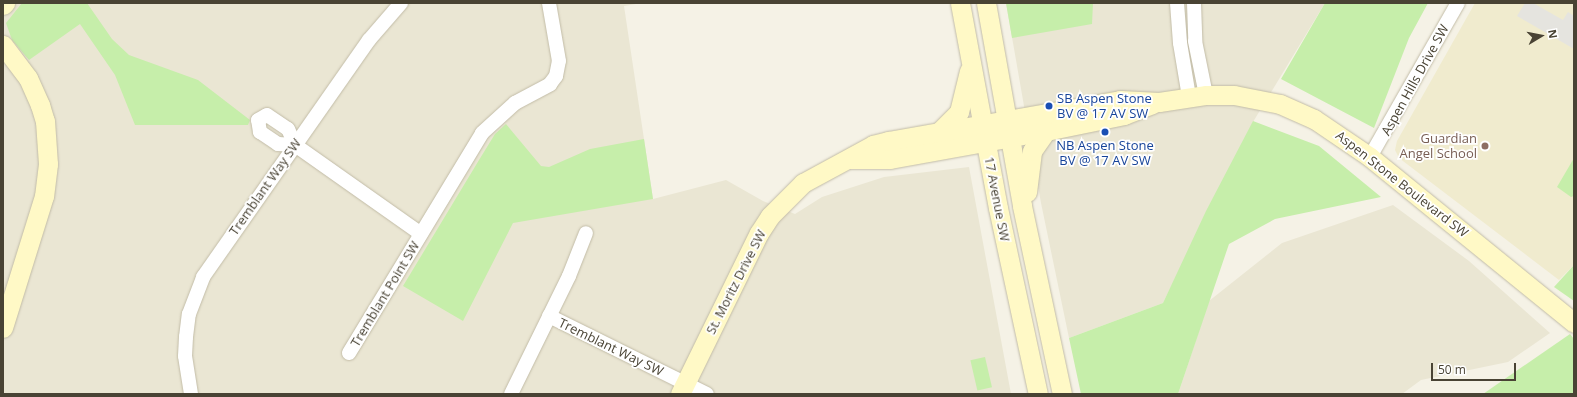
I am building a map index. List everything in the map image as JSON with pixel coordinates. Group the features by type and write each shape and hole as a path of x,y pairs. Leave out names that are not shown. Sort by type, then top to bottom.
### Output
{"street":[{"name":"Tremblant Point SW","path":"349,353 482,133 515,103 550,84 556,76 559,61 550,3"},
{"name":"17 Avenue SW","path":"960,3 984,132 1038,394"},
{"name":"17 Avenue SW","path":"986,3 1022,206 1062,394"},
{"path":"1177,3 1180,43 1197,96"},
{"path":"1194,3 1197,96"},
{"name":"Aspen Hills Drive SW","path":"1370,157 1458,3"},
{"name":"Tremblant Way SW","path":"191,394 185,356 186,337 196,292 214,258 377,28 397,4"},
{"path":"3,45 28,78 40,106 45,121 48,164 44,196 3,328"},
{"path":"939,132 959,112 971,64"},
{"name":"Aspen Stone Boulevard SW","path":"1008,128 1120,100 1159,102 1197,96 1248,96 1280,104 1314,118 1370,157 1574,323"},
{"name":"Aspen Stone Boulevard SW","path":"1008,128 1046,131 1124,116 1159,102"},
{"name":"St. Moritz Drive SW","path":"850,159 890,158 984,132 1008,128"},
{"path":"1022,206 1028,188 1032,151 1046,131"},
{"name":"St. Moritz Drive SW","path":"683,389 748,252 770,216 803,183 838,163 850,159 873,145 939,132 984,132"},
{"path":"295,145 421,234"},
{"path":"549,316 586,233"},
{"name":"Tremblant Way SW","path":"511,394 549,316 683,389 707,394"}],"shaded area":[{"path":"3,3 642,3 624,6 653,199 726,180 763,201 795,214 822,197 884,177 969,167 1011,394 3,394"},
{"path":"1006,3 1325,3 1253,122 1163,303 1069,338 1041,203"},
{"name":"Guardian Angel School","path":"1475,3 1574,3 1574,265 1559,280 1399,158 1395,150 1397,141"},
{"path":"1525,3 1533,3 1563,20 1568,12 1574,16 1574,49 1517,16"},
{"path":"1393,205 1469,261 1550,333 1508,362 1421,380 1402,394 1178,394 1209,301 1282,243"}],"green space":[{"path":"22,3 87,3 112,39 129,55 198,80 250,120 248,125 135,125 115,75 80,24 29,60 12,40 6,23"},
{"path":"1006,3 1093,3 1092,24 1012,38"},
{"path":"1325,3 1428,3 1409,38 1374,128 1281,79"},
{"path":"1253,121 1319,146 1381,197 1275,219 1229,244 1178,394 1081,394 1069,338 1163,303 1206,211"},
{"path":"506,124 541,166 549,167 590,149 644,139 653,199 513,223 463,321 403,286 495,134"},
{"path":"1574,158 1574,196 1571,197 1557,187"},
{"path":"1574,265 1574,301 1554,287"},
{"path":"1570,334 1574,339 1574,394 1483,394"},
{"path":"985,357 992,387 977,391 970,360"}],"place":[{"name":"SB Aspen Stone BV @ 17 AV SW","path":"1049,106"},
{"name":"NB Aspen Stone BV @ 17 AV SW","path":"1105,132"},
{"name":"Guardian Angel School","path":"1485,146"}]}
